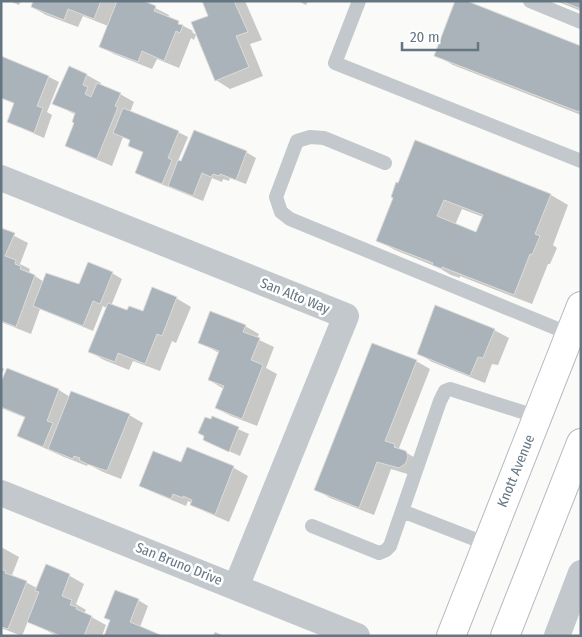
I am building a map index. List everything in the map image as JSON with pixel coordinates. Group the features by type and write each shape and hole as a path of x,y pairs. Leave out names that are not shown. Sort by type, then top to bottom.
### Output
{"main road":[{"name":"Knott Avenue","path":"451,636 538,417 575,336 581,306"},
{"path":"505,636 581,444"}],"street":[{"name":"San Alto Way","path":"1,178 346,316 236,587"},
{"name":"San Bruno Drive","path":"1,493 357,636"},
{"path":"557,636 581,573"}],"lane":[{"path":"359,1 335,63 581,161"},
{"path":"530,1 581,22"},
{"path":"385,163 324,138 310,137 297,141 276,197 281,212 290,219 575,336"},
{"path":"312,526 379,553 390,546 445,391 450,389 538,417"},
{"path":"402,511 488,544"}],"building":[{"path":"33,1 101,1 94,19 68,9 64,20 31,7"},
{"path":"117,1 144,1 156,6 154,11 179,21 178,24 183,25 180,33 176,31 164,61 142,51 138,62 99,47"},
{"path":"202,1 234,1 248,32 236,36 249,67 215,81 191,22 208,16"},
{"path":"455,1 467,1 581,46 581,108 579,112 434,56"},
{"path":"561,1 581,1 581,9"},
{"path":"1,56 49,76 37,106 43,108 34,133 7,122 14,103 1,98"},
{"path":"69,66 87,74 83,85 88,87 85,94 91,97 97,83 121,93 115,106 118,107 97,159 65,146 74,123 72,122 75,113 52,104"},
{"path":"123,108 179,131 168,158 172,160 162,184 135,173 143,152 128,146 130,140 113,133"},
{"path":"194,130 247,151 236,180 220,174 219,176 213,174 211,177 202,173 193,196 168,186 178,160 181,161"},
{"path":"415,140 551,194 535,234 540,236 532,255 530,254 514,295 442,267 442,269 432,265 433,263 376,241 393,198 391,197 396,182 398,183","holes":["444,200 483,215 476,232 437,216"]},
{"path":"1,228 15,233 5,256 16,260 15,264 21,266 20,269 35,275 16,327 1,321"},
{"path":"88,262 113,272 100,304 93,301 83,326 33,306 46,273 79,284"},
{"path":"152,287 177,297 162,336 157,334 145,364 118,353 115,362 88,352 108,303 127,310 129,306 143,311"},
{"path":"435,305 495,329 483,358 478,357 470,376 417,354"},
{"path":"210,311 246,325 243,332 260,338 251,360 263,365 242,419 215,408 224,386 208,380 219,351 198,343"},
{"path":"372,343 417,360 385,441 395,444 394,447 406,451 407,460 399,468 377,462 359,508 314,490"},
{"path":"7,368 59,389 47,421 53,423 43,447 17,436 25,417 1,407 1,382"},
{"path":"71,391 130,414 107,471 87,464 79,460 80,458 74,456 73,459 48,449"},
{"path":"212,416 239,427 229,452 203,440 204,436 198,433 205,417 211,419"},
{"path":"187,447 234,466 215,515 190,505 192,500 183,496 183,498 173,494 171,499 139,486 153,451 181,462"},
{"path":"46,564 70,574 62,596 72,600 70,605 77,607 76,609 92,616 84,636 61,636 27,622 39,592 35,591"},
{"path":"1,569 6,571 5,573 27,581 8,629 1,627"},
{"path":"115,590 139,599 130,622 163,636 104,636 110,620 104,618"}]}
